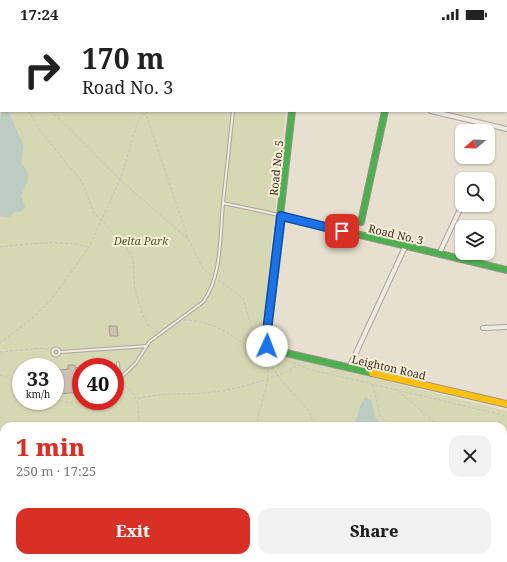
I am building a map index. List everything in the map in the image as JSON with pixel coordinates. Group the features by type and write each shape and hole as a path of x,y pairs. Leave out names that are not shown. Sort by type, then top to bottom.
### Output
{"street":[{"name":"Road No. 5","path":"268,347 266,339 292,112"},
{"path":"361,222 385,112"},
{"path":"435,112 507,128"},
{"path":"439,254 459,212"},
{"name":"Road No. 3","path":"281,216 507,270"},
{"path":"349,368 405,246"},
{"path":"484,328 507,328"},
{"name":"Leighton Road","path":"268,347 276,352 507,404"}],"lane":[{"path":"124,375 136,363 147,346 203,302 209,293 218,260 233,112"},
{"path":"223,203 281,216"},
{"path":"60,352 56,348 53,351 55,355 58,355 60,352 147,346"}],"path":[{"path":"30,112 38,128 82,182 94,213 109,228 116,239 129,251 134,261 135,289 143,316 149,326 160,335"},
{"path":"51,112 120,180 188,238"},
{"path":"0,343 34,317 52,299 89,247 120,180 138,121 146,114 188,238 202,267 214,278 243,298 253,332 253,349"},
{"path":"0,247 66,243 89,247"},
{"path":"179,320 202,321 217,326 253,349 268,362 308,410 313,422"},
{"path":"0,352 43,348 53,351"},
{"path":"257,354 284,359 308,370 507,416"},
{"path":"257,422 268,379 268,362"},
{"path":"138,399 168,393 181,395 206,393 268,379 290,371 297,364"},
{"path":"0,375 12,379"},
{"path":"124,384 133,392 138,399 140,422"},
{"path":"372,384 380,415 386,422"},
{"path":"397,390 434,422"}],"green space":[{"name":"Delta Park","path":"0,112 286,112 260,350 507,411 507,422 0,422"}],"shaded area":[{"path":"2,112 8,112 24,146 21,163 28,175 27,182 21,196 25,206 21,212 14,212 10,217 0,216 0,119"},
{"path":"366,397 372,402 375,417 379,422 355,422 361,404"}],"building":[{"path":"109,326 117,326 118,336 110,336"},
{"path":"68,365 72,365 72,393 64,393 64,369 68,369"}],"traffic: fast":[{"path":"292,112 266,339 269,349 372,373"},
{"path":"361,222 385,112"},
{"path":"281,216 507,270"}],"traffic: slow":[{"path":"372,373 507,404"}],"route":[{"path":"267,346 266,339 281,216 342,231"}]}
